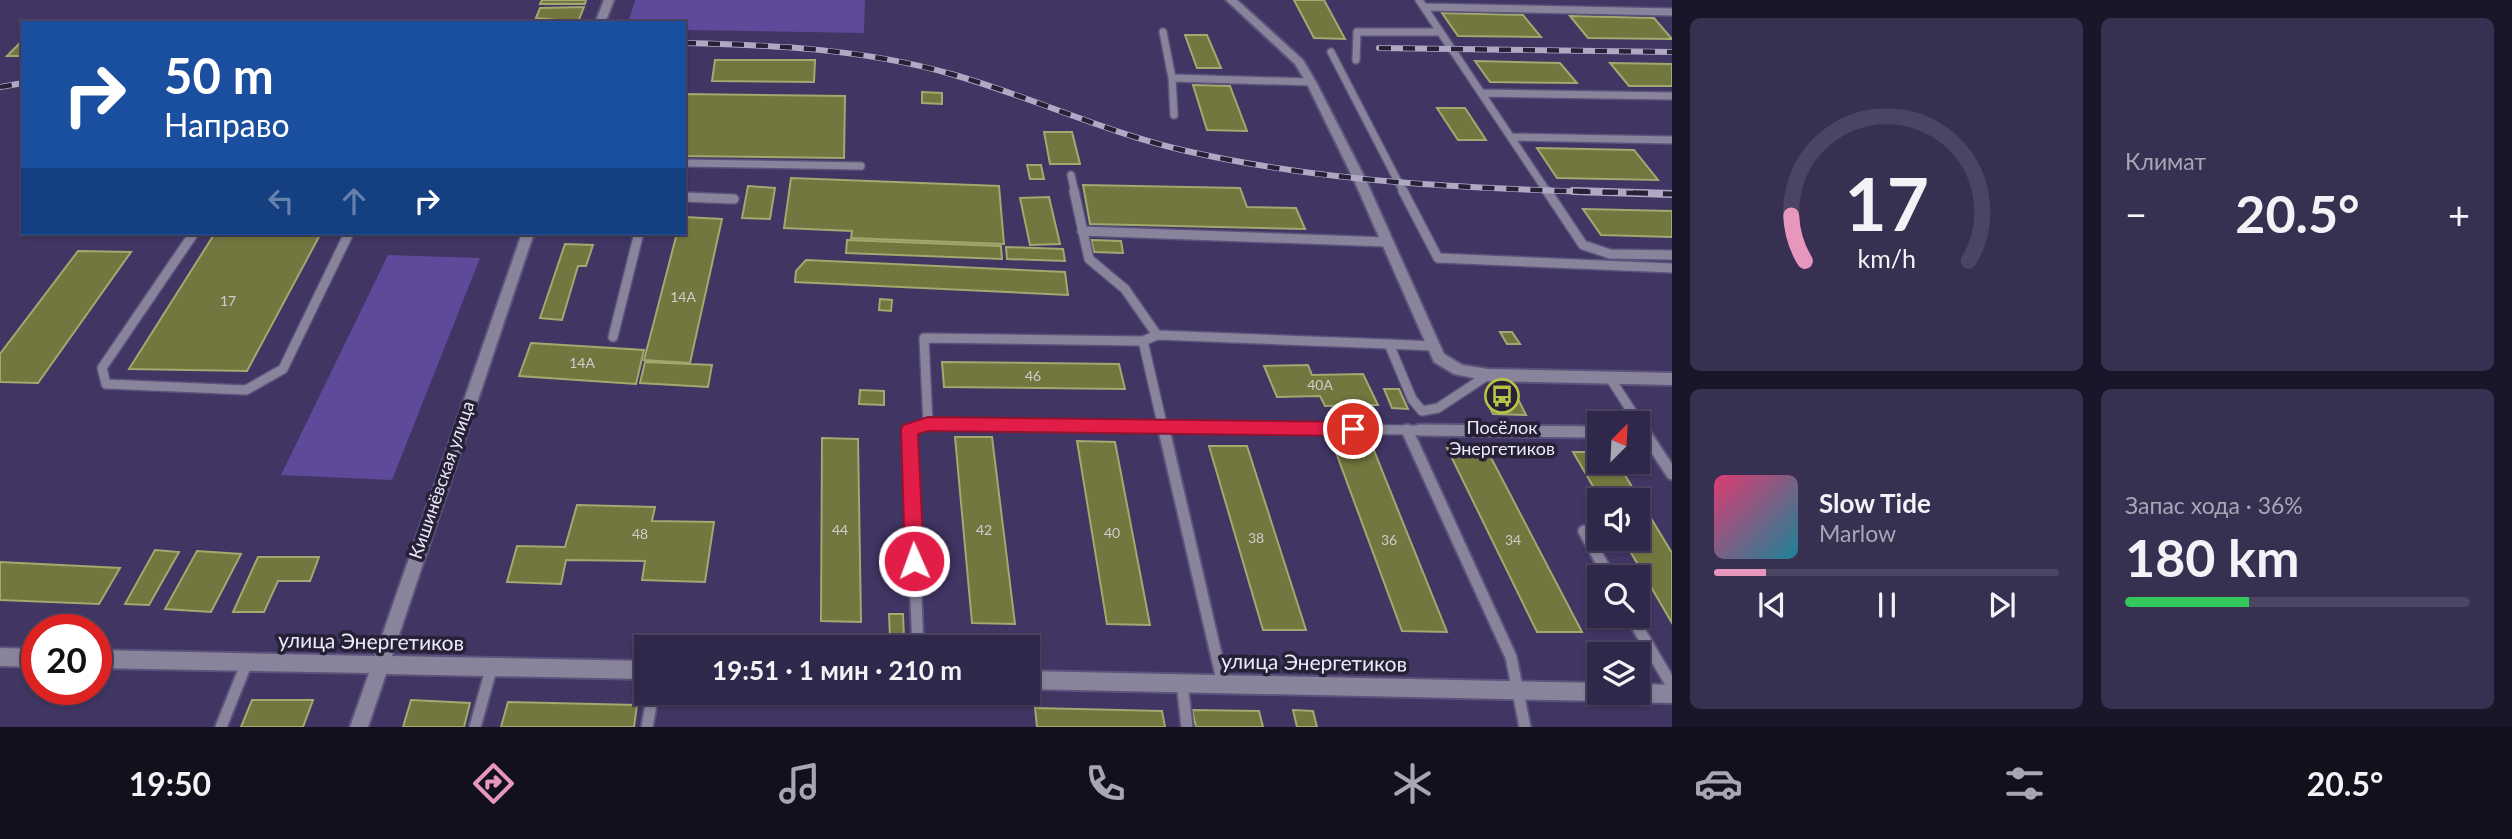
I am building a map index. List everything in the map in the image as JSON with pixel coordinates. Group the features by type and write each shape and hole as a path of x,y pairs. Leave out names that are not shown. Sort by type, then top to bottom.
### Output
{"street":[{"path":"601,21 608,0"},
{"path":"1231,0 1299,62 1311,82 1359,178 1439,358 1459,370 1488,375 1672,379"},
{"name":"Кишинёвская улица","path":"359,727 377,667 527,235"},
{"path":"0,657 21,658"},
{"name":"улица Энергетиков","path":"112,659 377,667 492,666 634,670"},
{"name":"улица Энергетиков","path":"1040,680 1587,692"},
{"path":"1650,694 1672,694"}],"lane":[{"path":"1421,4 1672,12"},
{"path":"1421,4 1583,245 1610,254 1672,255"},
{"path":"1356,60 1357,32 1438,32"},
{"path":"1163,33 1172,78 1174,115"},
{"path":"1331,52 1438,258 1672,268"},
{"path":"1172,78 1311,82"},
{"path":"1481,93 1672,96"},
{"path":"1511,137 1672,139"},
{"path":"686,163 860,166"},
{"path":"1071,174 1089,259 1125,289 1157,335"},
{"path":"686,197 734,199"},
{"path":"1082,231 1386,242"},
{"path":"193,235 102,368 106,384 246,390 283,369 348,235"},
{"path":"613,337 638,235"},
{"path":"928,424 924,338 1143,341 1157,335 1433,346"},
{"path":"1143,341 1223,684"},
{"path":"1389,344 1412,399 1422,411 1438,408 1488,375"},
{"path":"1610,378 1629,411"},
{"path":"917,635 909,430 928,424 1164,429 1587,432"},
{"path":"1407,430 1511,657 1525,727"},
{"path":"1650,444 1672,474"},
{"path":"1584,531 1603,565"},
{"path":"1638,628 1672,686"},
{"path":"220,727 247,662"},
{"path":"475,727 492,666"},
{"path":"1182,683 1187,727"},
{"path":"647,727 651,705"}],"shaded area":[{"path":"635,0 865,0 864,33 686,30 686,21 629,21"},
{"path":"388,255 480,258 392,480 281,475"}],"building":[{"path":"542,0 586,0 585,4 540,4"},
{"path":"1294,0 1324,0 1345,39 1314,38"},
{"path":"584,7 578,21 536,18 540,8"},
{"path":"1442,13 1523,15 1541,37 1458,36"},
{"path":"1570,16 1654,18 1672,39 1588,38"},
{"path":"1185,35 1207,35 1221,68 1197,68"},
{"path":"21,42 21,56 7,56"},
{"path":"715,60 815,60 814,82 712,81"},
{"path":"1475,61 1560,63 1577,83 1490,82"},
{"path":"1610,63 1672,64 1672,86 1629,86"},
{"path":"1193,85 1230,86 1247,131 1207,130"},
{"path":"922,92 942,93 942,104 922,103"},
{"path":"686,94 845,96 844,158 686,156"},
{"path":"1437,108 1465,108 1486,140 1458,140"},
{"path":"1044,132 1072,132 1080,164 1050,164"},
{"path":"1537,148 1634,150 1658,180 1557,178"},
{"path":"1027,165 1041,165 1044,179 1030,179"},
{"path":"791,178 999,186 1004,244 851,238 852,231 784,228"},
{"path":"1083,185 1240,188 1247,207 1296,208 1305,229 1090,224"},
{"path":"748,186 775,188 770,219 742,218"},
{"path":"1049,197 1060,244 1030,245 1020,198"},
{"path":"1583,209 1672,211 1672,237 1601,235"},
{"path":"686,217 722,219 690,363 644,360 676,235 686,235"},
{"path":"214,235 320,235 247,371 129,369"},
{"path":"847,240 1001,246 1002,259 846,253"},
{"path":"1091,240 1121,241 1123,253 1094,252"},
{"path":"565,244 593,245 586,266 578,266 562,320 540,318"},
{"path":"1006,247 1063,249 1065,261 1007,259"},
{"path":"78,251 131,252 38,383 0,382 0,354"},
{"path":"806,260 1065,272 1068,295 795,282 796,271"},
{"path":"880,299 892,300 891,311 879,310"},
{"path":"1500,332 1512,332 1520,344 1507,344"},
{"path":"531,343 644,350 636,384 519,376"},
{"path":"645,362 712,365 708,387 640,383"},
{"path":"942,362 1119,364 1125,389 944,387"},
{"path":"1308,365 1312,375 1363,374 1378,405 1325,406 1320,396 1277,397 1264,366"},
{"path":"1384,389 1399,389 1408,409 1392,408"},
{"path":"860,390 884,391 884,405 859,404"},
{"path":"1486,400 1519,401 1526,415 1493,414"},
{"path":"955,437 992,437 1015,624 972,623"},
{"path":"822,438 858,439 861,622 821,621"},
{"path":"1077,441 1115,442 1150,625 1107,624"},
{"path":"1209,446 1247,446 1306,630 1263,630"},
{"path":"1334,447 1373,448 1447,632 1402,631"},
{"path":"1447,448 1486,448 1582,632 1537,632"},
{"path":"1573,452 1587,452 1587,474 1624,474 1633,488 1594,488"},
{"path":"577,505 655,507 652,521 714,522 705,582 642,580 645,561 566,560 561,584 507,582 517,546 565,547"},
{"path":"1650,517 1672,553 1672,623 1650,585 1650,565 1638,565 1630,551 1650,551"},
{"path":"155,550 179,552 149,605 125,604"},
{"path":"197,551 241,554 211,612 165,609"},
{"path":"258,557 319,557 310,581 278,581 264,612 233,612"},
{"path":"0,562 120,568 99,604 0,600"},
{"path":"889,614 903,614 904,635 890,635"},
{"path":"252,700 313,700 303,727 241,727"},
{"path":"411,700 470,703 464,727 403,727"},
{"path":"508,702 637,705 634,727 501,727"},
{"path":"1035,708 1162,711 1165,727 1037,727"},
{"path":"1192,710 1259,711 1263,727 1196,727"},
{"path":"1293,710 1313,711 1317,727 1297,727"}],"railway":[{"path":"686,43 819,50 918,66 980,83 1152,142 1237,161 1406,183 1597,192"},
{"path":"1379,48 1672,52"},
{"path":"0,87 21,83"},
{"path":"1573,191 1597,192"},
{"path":"1597,192 1672,194"},
{"path":"1597,192 1633,193"}],"place":[{"name":"Посёлок Энергетиков","path":"1502,396"}],"route":[{"path":"914,561 909,430 928,424 1164,429 1353,429"}]}
